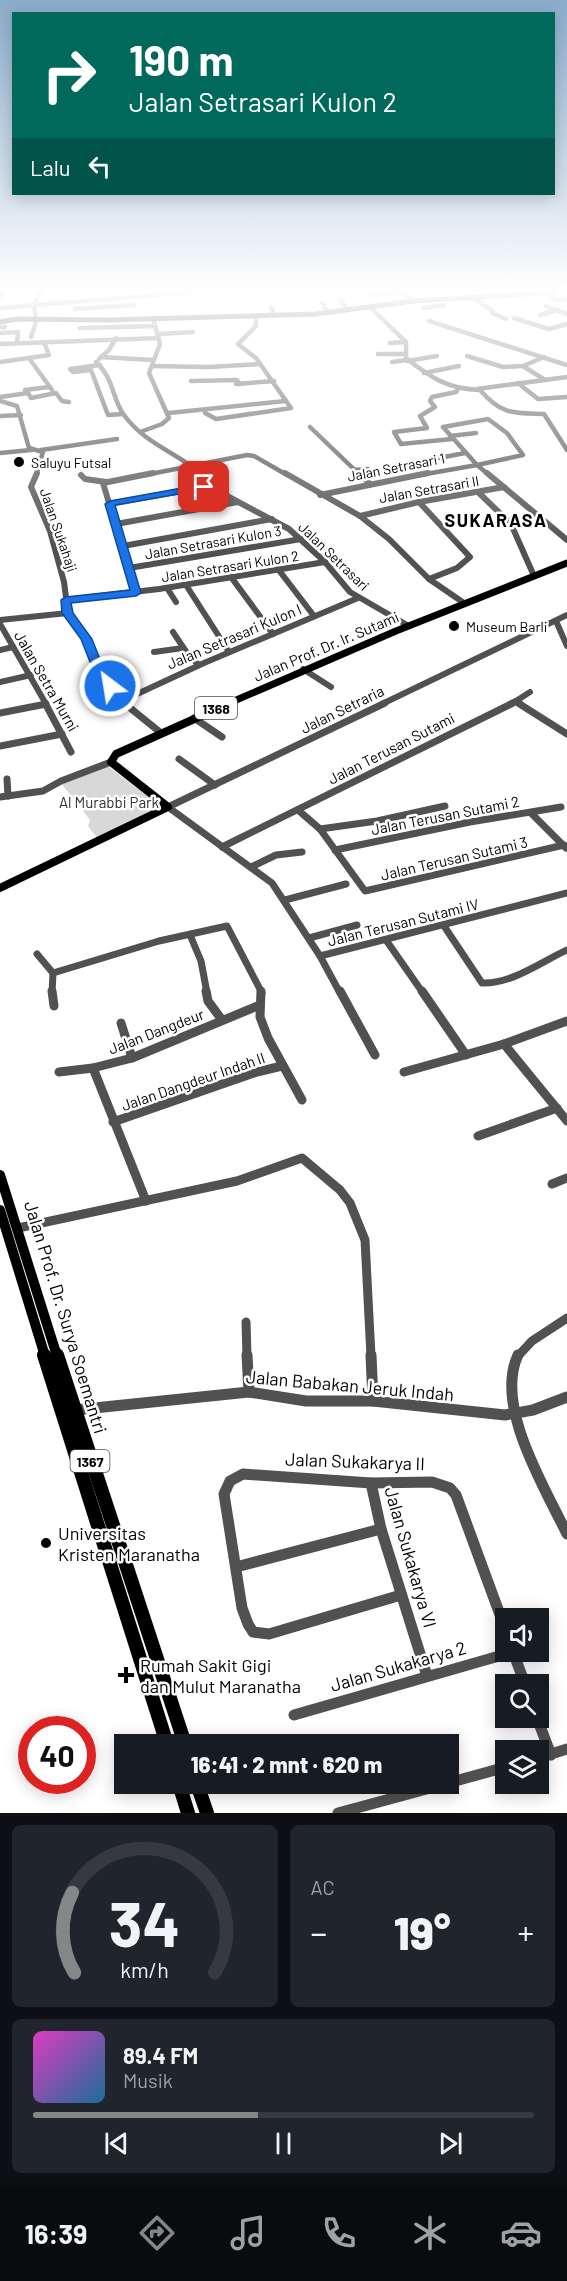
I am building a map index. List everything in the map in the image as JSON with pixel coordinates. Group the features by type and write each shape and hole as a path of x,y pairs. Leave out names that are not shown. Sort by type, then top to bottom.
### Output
{"main road":[{"name":"Jalan Prof. Dr. Ir. Sutami","path":"111,762 116,754 303,669 464,603 565,566"},
{"path":"0,888 168,807 111,762"},
{"name":"Jalan Prof. Dr. Surya Soemantri","path":"0,1175 181,1734"},
{"name":"Jalan Prof. Dr. Surya Soemantri","path":"0,1210 75,1455 140,1651 164,1734"},
{"path":"182,1794 188,1813"},
{"path":"200,1794 207,1813"}],"street":[{"path":"42,377 50,388 25,390 31,398 57,393 62,401 69,402"},
{"path":"97,377 108,415 123,414 109,377"},
{"path":"152,377 157,384 160,402 169,413"},
{"path":"205,413 216,419 290,409 270,377"},
{"path":"432,377 458,389 477,389 567,377"},
{"path":"540,377 545,380"},
{"path":"191,381 237,380 240,384"},
{"path":"202,384 221,384 221,381"},
{"path":"231,384 274,381"},
{"path":"518,383 538,399 567,397"},
{"path":"458,389 456,392 432,397 430,401 435,407 420,416 427,428 394,432 401,444 451,438 476,432"},
{"path":"477,389 484,393 494,406 510,414 544,414 567,450"},
{"path":"0,400 28,394"},
{"path":"0,400 17,406 31,450"},
{"path":"169,413 285,401"},
{"path":"140,432 167,421 169,413"},
{"name":"Jalan Setrasari","path":"123,414 150,443 193,466 238,502 273,519 301,539 326,562 343,585 358,598 407,626"},
{"path":"0,416 21,415"},
{"name":"Jalan Setrasari 1","path":"320,495 476,464 519,458 522,452 507,433 490,419 443,425 451,438"},
{"path":"310,427 370,484"},
{"path":"451,438 476,464 567,540"},
{"path":"0,453 41,450 117,439"},
{"name":"Jalan Sukahaji","path":"41,450 42,461 31,487 50,531 64,582 68,613 87,639 100,671 122,701 161,733"},
{"path":"440,458 465,453"},
{"name":"Jalan Setrasari II","path":"106,482 252,456 360,516 389,539 429,579 464,603"},
{"path":"354,470 368,469"},
{"path":"81,475 85,479 106,482 103,484 136,593"},
{"path":"110,504 215,485"},
{"name":"Jalan Setrasari II","path":"360,516 419,502 504,488"},
{"path":"478,492 511,524 534,576"},
{"path":"116,524 238,502"},
{"path":"419,502 470,558 455,569 429,579"},
{"path":"123,546 273,519"},
{"name":"Jalan Setrasari Kulon 3","path":"129,568 301,539"},
{"name":"Jalan Setrasari Kulon 2","path":"66,600 136,593 326,562"},
{"path":"279,569 314,616"},
{"path":"231,577 273,634"},
{"path":"186,585 229,652"},
{"path":"167,588 176,602"},
{"name":"Jalan Setrasari Kulon I","path":"122,701 199,665 358,598"},
{"path":"0,622 68,613"},
{"name":"Jalan Setraria","path":"168,807 567,615"},
{"path":"556,621 567,646"},
{"name":"Jalan Setra Murni","path":"0,622 31,675 71,752"},
{"path":"173,632 183,648 199,665"},
{"path":"0,650 14,647"},
{"path":"154,652 183,648"},
{"path":"303,669 331,687"},
{"path":"0,682 31,675"},
{"name":"Jalan Terusan Sutami","path":"222,847 530,692"},
{"path":"516,701 567,734"},
{"path":"0,713 46,704"},
{"path":"194,718 222,737"},
{"path":"0,746 62,734"},
{"path":"179,759 215,785"},
{"path":"7,779 4,797 43,792 61,781 111,762"},
{"path":"320,829 376,821 445,806"},
{"path":"168,807 272,883 320,956"},
{"name":"Jalan Terusan Sutami 2","path":"334,850 470,822 561,807"},
{"path":"298,810 320,829 334,850"},
{"path":"531,813 565,847"},
{"name":"Jalan Terusan Sutami 3","path":"334,850 363,890 375,891 565,847"},
{"path":"251,867 276,855 302,852"},
{"path":"285,900 346,884"},
{"name":"Jalan Terusan Sutami IV","path":"375,1055 320,956 567,893"},
{"path":"309,938 357,925"},
{"path":"53,973 159,941 227,926 262,993 260,1017 268,1038 302,1100"},
{"path":"444,926 482,983 490,985 567,950"},
{"path":"190,935 201,961 208,1001 222,1020"},
{"path":"386,940 466,1055"},
{"path":"37,954 53,973 52,1003 54,1005"},
{"name":"Jalan Dangdeur","path":"146,1201 93,1068 132,1058 260,1005"},
{"path":"404,1072 504,1044 567,1021"},
{"path":"121,1023 132,1058"},
{"path":"504,1044 567,1121"},
{"name":"Jalan Dangdeur Indah II","path":"113,1122 249,1074 282,1066"},
{"path":"59,1072 93,1068"},
{"path":"478,1136 557,1108"},
{"path":"18,1228 237,1181 302,1158 312,1163 340,1190 358,1217 366,1246 373,1401"},
{"path":"552,1184 567,1178"},
{"path":"567,1318 555,1324 517,1356 512,1371 516,1414 521,1436 567,1534"},
{"path":"246,1322 249,1392"},
{"name":"Jalan Babakan Jeruk Indah","path":"75,1410 249,1392 306,1401 373,1401 505,1415 516,1414"},
{"path":"516,1414 567,1397"},
{"name":"Jalan Sukakarya II","path":"236,1566 224,1494 226,1486 234,1477 243,1474 371,1483 432,1482 450,1488 456,1495 498,1608"},
{"name":"Jalan Sukakarya VI","path":"371,1483 381,1529 427,1676"},
{"path":"381,1529 236,1566 248,1626 254,1634 261,1636 401,1595"},
{"name":"Jalan Sukakarya 2","path":"294,1715 495,1657"},
{"path":"549,1755 567,1749"},
{"path":"459,1780 495,1770"},
{"path":"338,1813 407,1794"}],"green space":[{"name":"Al Murabbi Park","path":"105,764 162,807 97,838 88,826 90,820 61,783"}],"place":[{"name":"Saluyu Futsal","path":"19,462"},
{"name":"Museum Barli","path":"454,626"},
{"name":"Universitas Kristen Maranatha","path":"46,1543"},
{"name":"Rumah Sakit Gigi dan Mulut Maranatha","path":"126,1675"}],"district":[{"name":"SUKARASA","path":"496,520"}],"route":[{"path":"110,686 95,662 87,639 68,613 66,600 136,593 110,504 204,487"}]}
